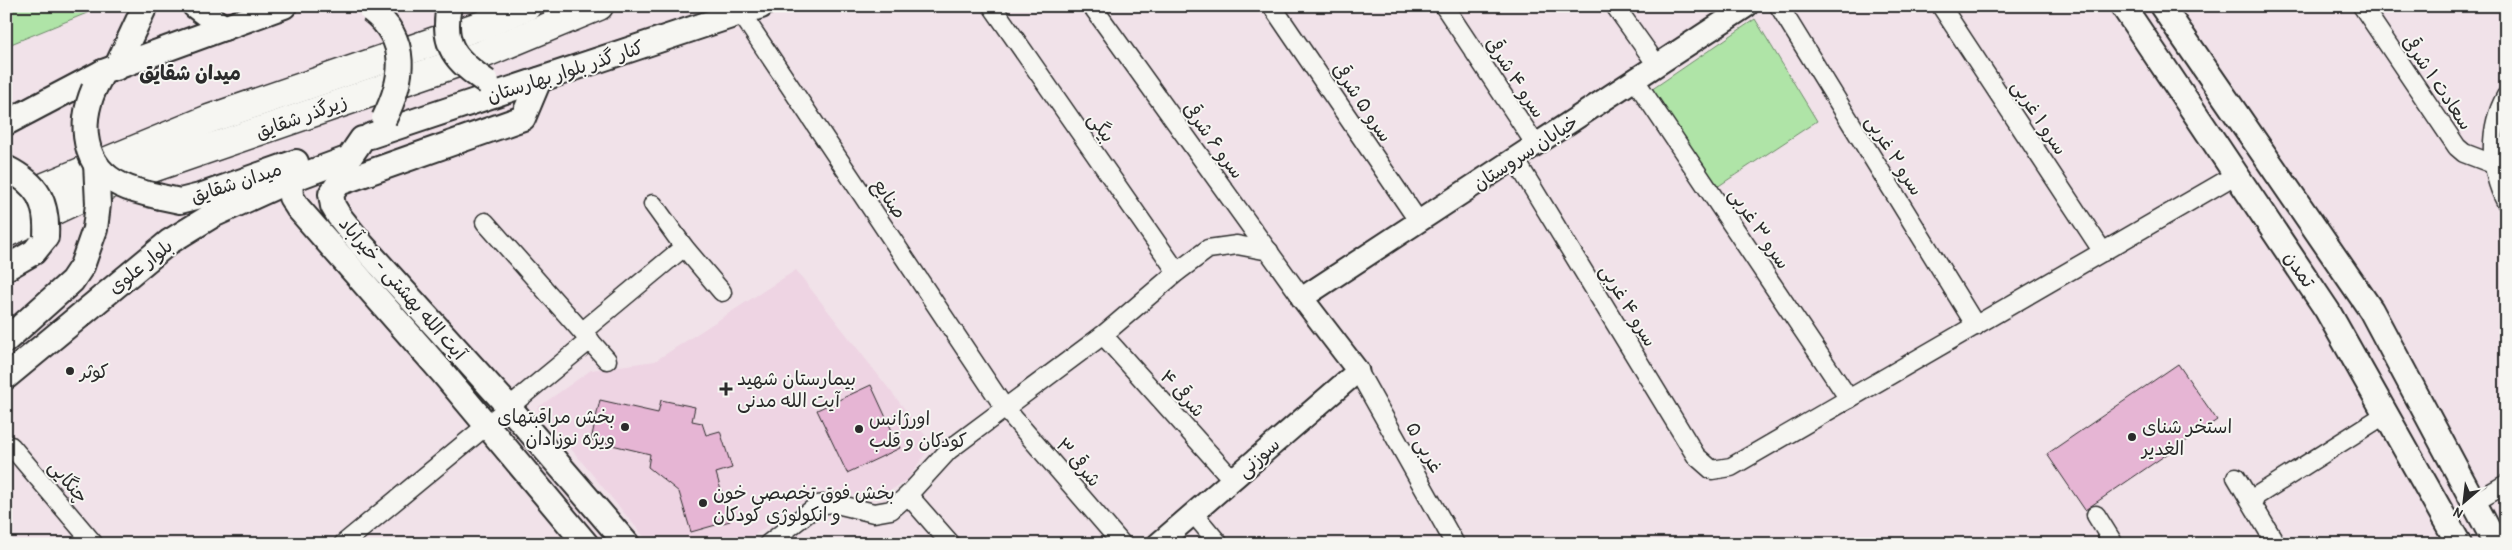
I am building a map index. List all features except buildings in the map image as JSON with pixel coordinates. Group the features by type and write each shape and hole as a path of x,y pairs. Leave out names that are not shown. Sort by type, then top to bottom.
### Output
{"main road":[{"name":"میدان شقایق","path":"145,6 104,76 84,123 89,149 96,163 106,175 120,185 161,198 180,200 200,196 372,131"},
{"path":"195,6 224,28"},
{"path":"6,123 104,76 284,6"},
{"path":"449,6 445,25 450,48 465,67 487,82 507,86 539,80"},
{"name":"زیرگذر شقایق","path":"6,203 209,119 482,26 527,6"},
{"name":"زیرگذر شقایق","path":"6,233 46,226 123,178 483,54 599,6"},
{"name":"تمدن","path":"2123,6 2327,310 2458,544"},
{"name":"تمدن","path":"2162,6 2371,310 2496,544"},
{"path":"367,8 382,19 391,31 400,58 396,94 372,131"},
{"name":"کنار گذر بلوار بهارستان","path":"372,131 539,80 751,10"},
{"name":"آیت الله بهشتی - خیرآباد","path":"539,80 523,118 449,146 364,173 339,184 331,194 333,206 362,245 508,406 627,544"},
{"name":"بلوار علوی","path":"6,378 169,242 213,215 290,180 349,158 372,131"},
{"name":"بلوار علوی","path":"6,340 72,281 82,266 95,229 98,204 96,163"},
{"path":"6,168 20,175 42,199 46,226 34,252 6,268"},
{"name":"آیت الله بهشتی - خیرآباد","path":"290,180 291,197 298,208 486,424 586,544"}],"street":[{"name":"بیگی","path":"992,6 1177,272"},
{"name":"سرو ۶ شرقی","path":"1092,6 1302,298"},
{"name":"سرو ۵ شرقی","path":"1272,6 1419,222"},
{"name":"سرو ۴ شرقی","path":"1444,6 1536,145"},
{"path":"1615,6 1657,65"},
{"name":"خیابان سروستان","path":"1302,298 1748,6"},
{"name":"سرو ۲ غربی","path":"1779,6 1976,326"},
{"name":"سرو ۱ غربی","path":"1941,6 2102,252"},
{"name":"سعادت ۱ شرقی","path":"2362,6 2457,147 2464,153 2493,164"},
{"name":"صنایع","path":"751,10 1004,407"},
{"name":"سرو ۳ غربی","path":"1635,80 1849,399"},
{"path":"2506,96 2497,116 2493,164 2506,202"},
{"name":"سرو ۴ غربی","path":"1516,159 1696,456 1712,470 1731,467 1849,399"},
{"path":"1849,399 2237,174"},
{"path":"653,204 684,247 722,292"},
{"path":"485,222 587,335 607,360"},
{"path":"769,543 818,505 832,503 874,513 891,510 908,495 949,450 1004,407 1046,379 1103,335 1177,272 1208,249 1237,245 1268,251"},
{"path":"343,544 508,406 684,247"},
{"path":"1302,298 1358,371"},
{"name":"شرقی ۴","path":"1103,335 1232,479"},
{"name":"سوزنی","path":"1158,544 1358,371"},
{"name":"غربی ۵","path":"1358,371 1455,544"},
{"name":"شرقی ۳","path":"1004,407 1122,544"},
{"path":"2250,500 2386,414"},
{"name":"چنگایی","path":"11,446 94,544"},
{"path":"2236,477 2276,544"},
{"path":"2473,503 2506,484"},
{"path":"908,495 951,544"},
{"path":"1193,513 1219,544"},
{"path":"2096,515 2114,544"}],"shaded area":[{"name":"بیمارستان شهید آیت الله مدنی","path":"796,270 932,444 907,480 880,497 829,494 819,489 742,544 650,544 537,408 591,370 655,361"}],"green space":[{"path":"6,6 95,6 87,13 11,44 6,48"},
{"path":"1755,19 1817,121 1717,187 1651,90"}],"place":[{"name":"کوثر","path":"70,371"},
{"name":"بیمارستان شهید آیت الله مدنی","path":"726,389"},
{"name":"بخش مراقبتهای ویژه نوزادان","path":"625,427"},
{"name":"اورژانس کودکان و قلب","path":"859,429"},
{"name":"استخر شنای الغدیر","path":"2132,437"},
{"name":"بخش فوق تخصصی خون و انکولوژی کودکان","path":"703,503"}],"district":[{"name":"میدان شقایق","path":"190,73"}]}
